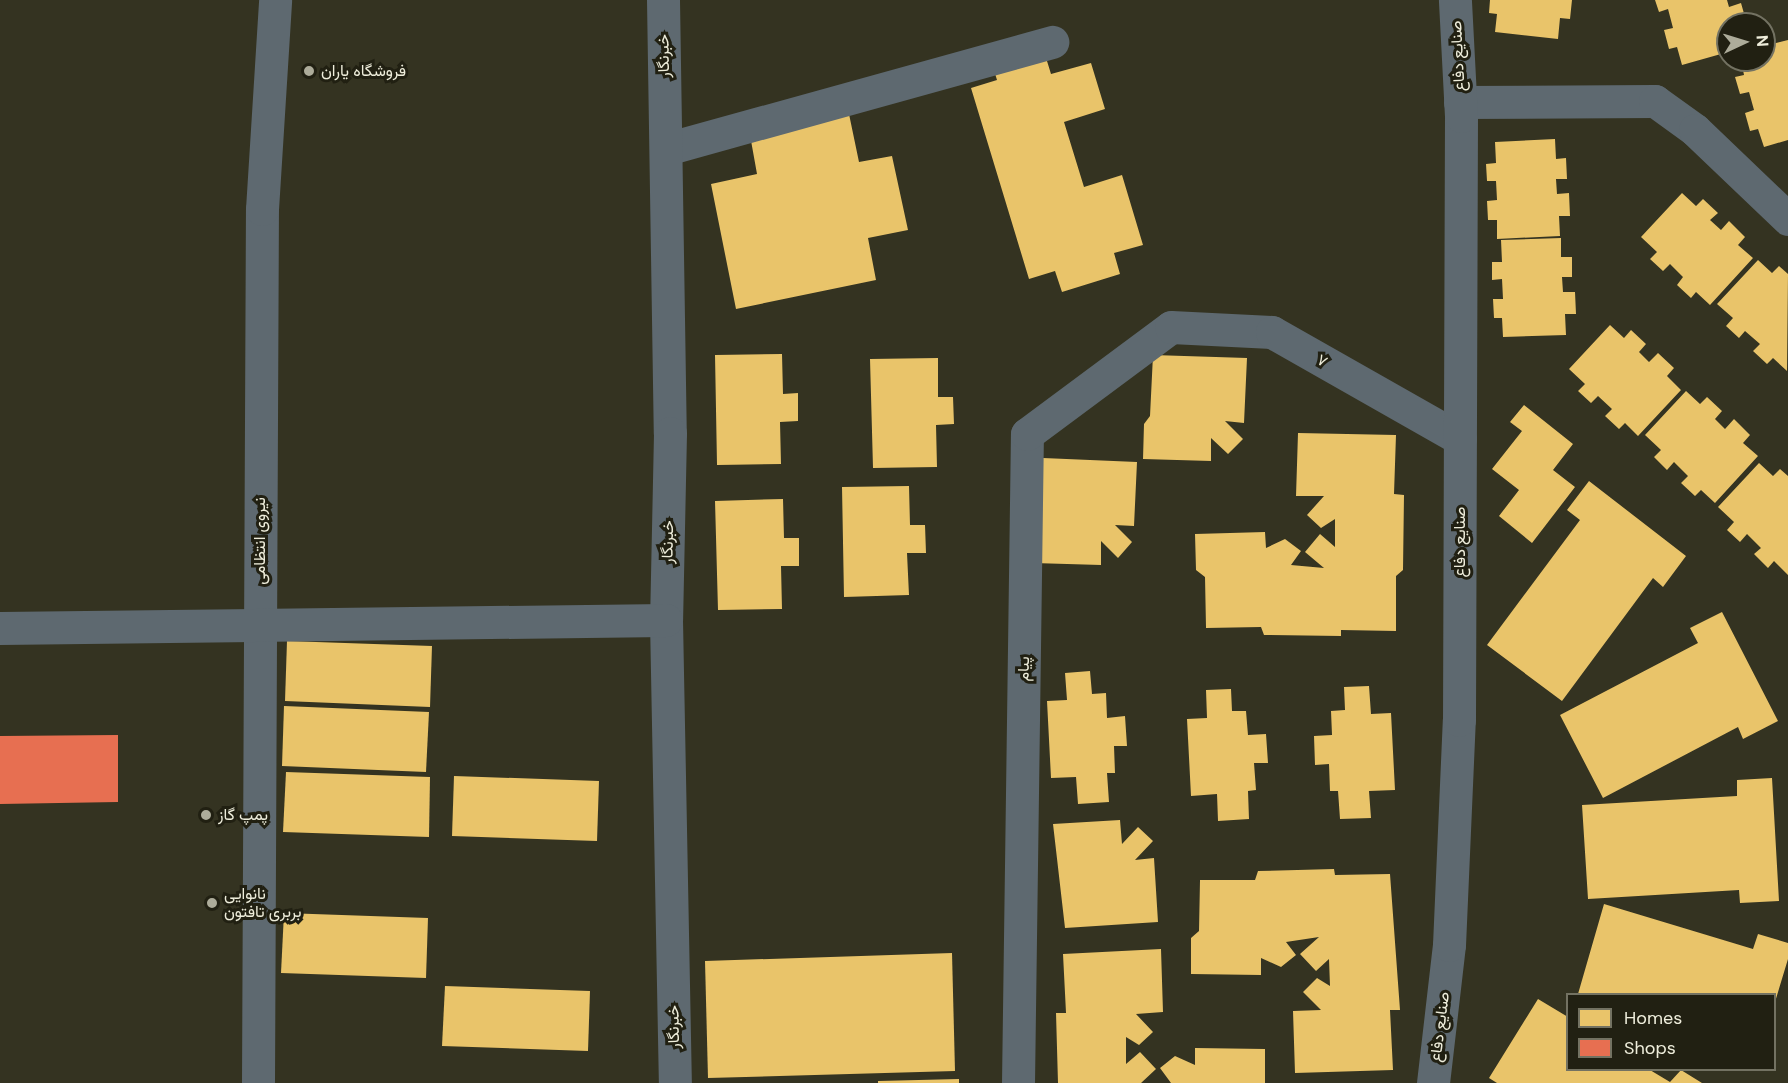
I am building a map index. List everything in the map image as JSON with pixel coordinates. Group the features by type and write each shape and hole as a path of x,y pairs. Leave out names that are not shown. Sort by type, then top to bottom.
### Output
{"street":[{"name":"نیروی انتظامی","path":"258,1083 262,210 275,0"},
{"name":"خبرنگار","path":"663,0 670,433 666,620 675,1083"},
{"name":"صنایع دفاع","path":"1433,1083 1449,945 1457,803 1461,102 1455,0"},
{"path":"666,149 1052,42"},
{"path":"1461,102 1655,101 1695,130 1788,219"},
{"name":"۷","path":"1171,327 1272,332 1460,439"},
{"name":"پیام","path":"1018,1083 1028,434 1171,327"},
{"path":"0,628 666,620"}],"building: Homes":[{"path":"1490,0 1572,0 1570,19 1560,18 1558,39 1495,32 1497,14 1489,13"},
{"path":"1655,0 1727,0 1729,7 1741,3 1744,12 1716,12 1716,55 1682,65 1677,47 1669,49 1664,30 1673,28 1668,9 1659,12"},
{"path":"1788,40 1788,140 1764,147 1758,129 1750,131 1745,113 1754,110 1749,92 1740,94 1735,77 1744,75 1743,72 1776,72 1776,43"},
{"path":"1043,48 1051,74 1091,63 1105,109 1064,122 1084,187 1122,175 1143,245 1114,253 1120,274 1062,292 1055,271 1029,279 971,88 997,80 992,64"},
{"path":"849,114 859,162 892,156 908,230 868,238 876,280 736,309 711,184 757,174 750,135"},
{"path":"1555,139 1556,159 1566,158 1567,179 1556,179 1557,194 1569,193 1570,216 1559,216 1560,236 1497,239 1497,220 1488,220 1487,201 1497,200 1496,181 1487,181 1486,164 1496,163 1495,142"},
{"path":"1682,193 1696,206 1703,199 1718,213 1710,220 1721,230 1729,221 1745,237 1738,245 1753,258 1710,305 1696,292 1691,298 1677,285 1683,277 1670,264 1663,271 1650,259 1657,252 1641,237"},
{"path":"1561,238 1561,257 1572,257 1572,277 1562,277 1563,292 1575,292 1576,314 1565,314 1566,335 1503,337 1502,318 1494,318 1493,299 1503,299 1502,279 1492,280 1492,262 1502,262 1501,240"},
{"path":"1758,260 1772,273 1779,266 1788,274 1787,371 1773,358 1767,364 1753,351 1760,344 1745,331 1739,338 1726,326 1733,318 1717,304"},
{"path":"1610,325 1624,338 1631,330 1646,344 1639,352 1649,362 1658,353 1674,368 1667,376 1681,390 1638,436 1625,423 1619,429 1605,416 1612,409 1598,396 1591,403 1578,391 1585,384 1569,369"},
{"path":"782,354 783,394 798,393 798,421 780,422 781,464 717,465 715,355"},
{"path":"1153,355 1247,358 1244,423 1225,421 1243,439 1228,454 1211,438 1211,461 1143,459 1144,424 1150,416"},
{"path":"938,358 938,397 953,397 954,424 936,425 937,467 873,468 870,359"},
{"path":"1686,391 1700,404 1707,397 1722,411 1715,419 1725,429 1734,419 1750,435 1743,443 1758,456 1715,503 1701,490 1695,496 1681,483 1688,476 1674,462 1667,470 1654,457 1661,450 1645,435"},
{"path":"1524,405 1573,444 1553,470 1575,487 1532,543 1499,516 1519,490 1492,469 1522,431 1510,422"},
{"path":"1298,433 1396,435 1394,494 1404,495 1403,570 1396,576 1396,631 1341,630 1341,636 1264,635 1261,627 1206,628 1205,577 1196,570 1195,534 1265,532 1266,548 1285,539 1301,551 1291,565 1324,568 1305,552 1320,534 1335,547 1335,519 1321,528 1307,515 1324,496 1296,496"},
{"path":"1043,458 1137,462 1134,526 1115,525 1132,542 1118,558 1101,541 1101,565 1033,563"},
{"path":"1759,463 1773,476 1780,469 1788,476 1788,575 1774,561 1768,568 1754,554 1761,548 1747,534 1740,542 1727,530 1734,522 1718,507"},
{"path":"1589,481 1686,556 1663,587 1653,578 1562,701 1487,645 1580,520 1567,510"},
{"path":"909,486 910,525 925,525 926,553 907,553 909,595 844,597 842,487"},
{"path":"783,499 784,538 799,538 799,566 781,566 782,609 718,610 715,501"},
{"path":"1722,612 1778,721 1743,739 1738,727 1603,798 1560,715 1698,643 1690,628"},
{"path":"287,641 432,646 430,707 285,701"},
{"path":"1090,671 1092,694 1106,693 1107,718 1125,716 1127,746 1114,746 1115,773 1107,773 1109,802 1078,804 1076,777 1051,778 1047,701 1067,700 1065,673"},
{"path":"1369,686 1371,714 1391,713 1395,790 1369,791 1371,818 1340,819 1338,791 1330,791 1329,764 1315,765 1314,736 1332,735 1331,711 1345,710 1344,687"},
{"path":"1231,689 1232,711 1246,711 1248,735 1266,734 1268,763 1254,763 1256,790 1248,791 1249,819 1218,821 1217,794 1191,796 1187,719 1207,718 1206,690"},
{"path":"284,706 429,712 426,772 282,766"},
{"path":"286,772 430,777 429,837 283,832"},
{"path":"454,776 599,781 597,841 452,836"},
{"path":"1772,778 1779,901 1740,903 1739,890 1588,899 1582,805 1737,796 1737,780"},
{"path":"1120,820 1122,844 1138,827 1153,841 1135,860 1154,858 1158,922 1065,928 1053,824"},
{"path":"1334,869 1335,875 1390,874 1400,1010 1390,1010 1393,1070 1295,1073 1293,1011 1321,1010 1303,992 1317,978 1330,986 1329,959 1316,971 1300,954 1319,937 1286,942 1296,955 1281,967 1261,958 1261,975 1191,974 1191,938 1199,931 1200,880 1255,880 1258,871"},
{"path":"1604,904 1753,949 1758,934 1788,943 1788,959 1776,999 1776,993 1578,993"},
{"path":"284,913 428,918 426,978 281,973"},
{"path":"1161,949 1163,1012 1136,1014 1153,1032 1139,1045 1126,1037 1126,1064 1140,1052 1156,1069 1141,1083 1058,1083 1056,1013 1066,1013 1063,954"},
{"path":"952,953 955,1071 708,1078 705,961"},
{"path":"445,986 590,991 588,1051 442,1046"},
{"path":"1538,999 1566,1016 1566,1071 1652,1071 1670,1082 1683,1071 1702,1083 1497,1083 1489,1078"},
{"path":"1195,1048 1265,1049 1265,1083 1171,1083 1160,1068 1175,1056 1195,1065"},
{"path":"959,1079 959,1083 878,1083 878,1081"}],"building: Shops":[{"path":"118,735 118,802 0,804 0,736"}],"place":[{"name":"فروشگاه یاران","path":"309,71"},
{"name":"پمپ گاز","path":"206,815"},
{"name":"نانوایی بربری تافتون","path":"212,903"}]}
